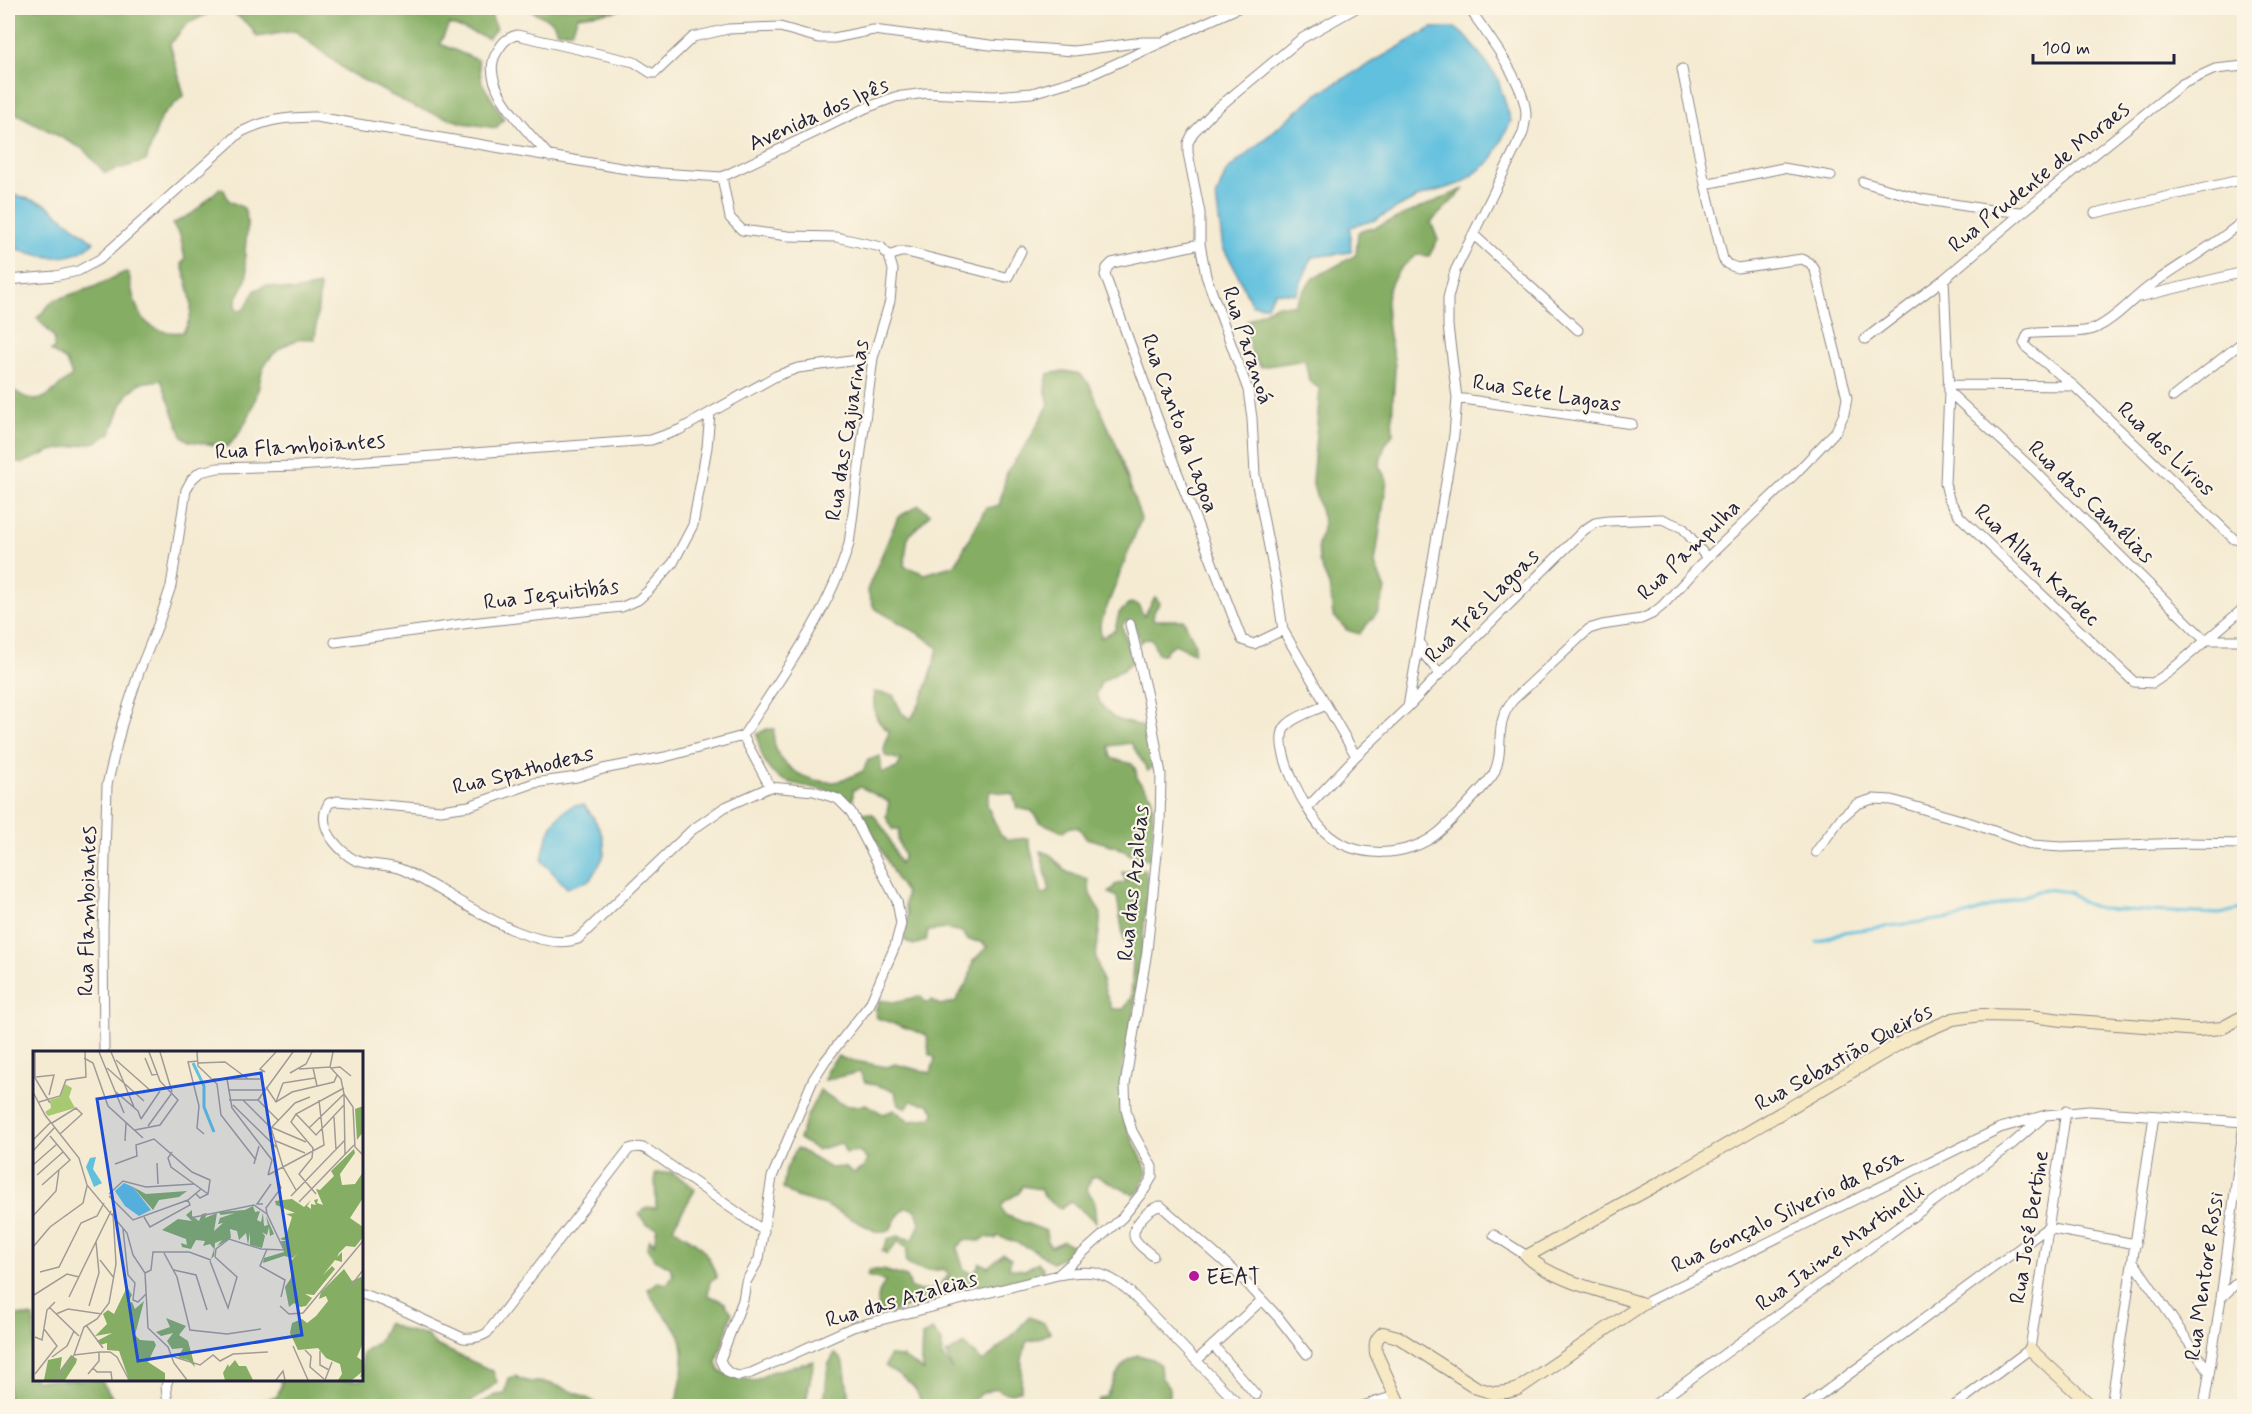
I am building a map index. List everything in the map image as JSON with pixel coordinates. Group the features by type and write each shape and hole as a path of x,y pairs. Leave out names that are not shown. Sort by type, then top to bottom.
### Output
{"street":[{"name":"Avenida dos Ipês","path":"722,177 866,108 895,97 926,93 994,96 1032,93 1086,77 1238,8"},
{"name":"Rua Paranoá","path":"1356,8 1301,39 1214,111 1193,133 1188,143 1200,213 1200,243 1206,276 1248,390 1255,475 1283,630 1356,756"},
{"path":"1408,707 1454,435 1457,398 1448,326 1448,298 1455,271 1523,133 1526,115 1523,99 1515,81 1469,8"},
{"path":"550,157 503,99 492,76 494,57 506,38 517,34 634,62 651,73 655,73 693,37 728,29 780,27 819,38 834,38 873,30 990,45 1074,51 1143,42 1163,42"},
{"name":"Rua Prudente de Moraes","path":"1865,339 1944,279 2182,84 2215,69 2244,66"},
{"name":"Rua Pampulha","path":"1326,705 1292,722 1284,728 1281,737 1282,749 1290,773 1307,808 1324,832 1342,844 1366,852 1405,850 1429,839 1438,833 1494,775 1503,717 1505,710 1513,700 1589,629 1641,619 1652,614 1836,431 1844,414 1847,398 1815,270 1810,263 1802,260 1737,268 1727,264 1723,259 1705,183 1683,69"},
{"path":"8,280 55,276 78,271 100,259 241,132 262,122 281,118 316,117 645,172 722,177 730,218 742,230 788,236 836,237 881,247 889,256 907,252 1005,277 1013,271 1021,251"},
{"path":"1705,183 1783,168 1832,176"},
{"path":"2095,213 2244,179"},
{"path":"1863,182 1921,199 1980,209 2023,212"},
{"path":"2134,298 2244,220"},
{"path":"1474,235 1578,330"},
{"name":"Rua Canto da Lagoa","path":"1200,243 1112,263 1105,275 1242,640 1254,644 1283,630"},
{"name":"Rua das Cajuarinas","path":"743,736 800,647 840,573 849,544 873,358 890,301 893,270 889,256"},
{"path":"2134,298 2244,272"},
{"name":"Rua Allan Kardec","path":"1944,279 1949,388 1945,483 1949,499 1960,518 2134,682 2153,683 2205,640"},
{"name":"Rua dos Lírios","path":"2134,298 2120,312 2096,328 2028,334 2024,343 2027,348 2074,386 2234,539"},
{"path":"2173,397 2244,341"},
{"name":"Rua Flamboiantes","path":"104,1051 103,931 107,786 138,672 158,626 171,586 186,490 192,479 200,472 218,468 298,466 651,440 679,430 776,376 798,368 873,358"},
{"path":"1949,388 2074,386"},
{"name":"Rua das Camélias","path":"1949,388 2205,640"},
{"name":"Rua Sete Lagoas","path":"1457,398 1632,424"},
{"name":"Rua Jequitibás","path":"335,642 470,623 622,607 638,600 673,562 693,525 707,447 710,414"},
{"name":"Rua Três Lagoas","path":"1307,808 1356,756 1408,707 1584,530 1595,523 1608,520 1662,519 1674,522 1683,528 1707,558"},
{"path":"2205,640 2244,608"},
{"name":"Rua das Azaleias","path":"770,787 814,791 838,799 851,812 897,901 901,924 896,946 870,1004 825,1061 813,1080 771,1177 759,1259 746,1282 743,1300 720,1360 729,1373 738,1376 758,1370 854,1327 1058,1275 1122,1218 1152,1177 1152,1167 1132,1131 1126,1110 1125,1086 1147,951 1160,824 1161,774 1148,700 1130,624"},
{"path":"1420,639 1422,652 1440,674"},
{"path":"2205,640 2244,640"},
{"path":"743,736 770,787"},
{"name":"Rua Spathodeas","path":"743,736 577,777 534,783 469,806 441,810 337,801 329,803 324,811 324,820 330,837 347,856 363,863 402,870 511,929 530,936 568,942 578,939 692,830 725,807 770,787"},
{"path":"1816,852 1841,818 1857,804 1873,800 1892,800 2033,844 2061,847 2188,843 2244,844"},
{"name":"Rua Sebastião Queirós","path":"1527,1257 1687,1168 1909,1038 1953,1019 1981,1015 2031,1016 2199,1030 2222,1028 2244,1016"},
{"name":"Rua Gonçalo Silverio da Rosa","path":"1397,1401 1376,1353 1375,1343 1378,1336 1383,1333 1398,1337 1477,1388 1494,1393 1518,1389 1643,1304 2000,1128 2046,1114 2066,1111 2244,1123"},
{"name":"Rua José Bertine","path":"2030,1349 2066,1111"},
{"name":"Rua Jaime Martinelli","path":"1653,1407 2011,1145 2046,1114"},
{"path":"2111,1407 2154,1116"},
{"name":"Rua Mentore Rossi","path":"2205,1400 2244,1123"},
{"path":"2000,1128 2011,1145"},
{"path":"363,1294 383,1301 463,1338 472,1339 482,1336 487,1333 629,1149 637,1146 654,1154 764,1231"},
{"path":"1153,1256 1137,1241 1134,1232 1151,1208 1161,1206 1238,1274 1307,1354"},
{"path":"1806,1407 2047,1228 2136,1244"},
{"path":"1494,1234 1537,1265 1574,1281 1643,1304"},
{"path":"2133,1261 2209,1371"},
{"path":"1058,1275 1089,1271 1114,1279 1129,1291 1240,1407"},
{"path":"2221,1298 2244,1276"},
{"path":"1196,1361 1262,1300"},
{"path":"1213,1346 1256,1395"},
{"path":"1954,1407 2030,1349 2091,1407"},
{"path":"168,1381 168,1407"},
{"path":"1362,1407 1397,1401"}],"green space":[{"path":"8,8 219,8 187,24 170,44 184,95 161,117 146,161 105,173 83,149 15,113 8,106"},
{"path":"227,8 489,8 496,29 488,38 449,24 440,44 478,60 482,83 504,119 496,128 463,123 414,107 348,72 295,31 257,37 250,26"},
{"path":"622,8 617,11 578,16 572,31 557,32 553,22 528,9"},
{"path":"220,188 224,190 229,201 244,208 247,220 245,262 247,274 245,284 236,300 237,309 241,311 245,308 255,290 266,285 293,291 320,286 315,339 293,341 269,359 262,371 250,414 242,429 227,447 189,441 182,436 161,380 140,383 129,393 121,405 111,433 96,442 51,451 23,463 8,460 8,386 19,394 36,400 48,395 72,376 66,361 51,351 54,349 54,337 37,318 54,300 94,287 125,272 129,274 137,309 142,318 158,330 183,332 190,315 191,299 182,264 185,259 180,235 172,224 193,213"},
{"path":"1464,189 1431,222 1438,240 1429,256 1417,255 1406,264 1397,273 1388,292 1386,315 1395,369 1393,434 1385,445 1379,466 1387,480 1375,564 1385,590 1378,612 1359,634 1347,630 1333,615 1329,585 1319,562 1318,544 1324,524 1312,481 1320,389 1309,381 1305,360 1261,367 1249,346 1247,321 1276,305 1294,305 1312,279 1356,255 1358,232 1376,227"},
{"path":"1064,371 1080,374 1089,384 1116,444 1141,519 1100,625 1101,638 1115,630 1119,613 1130,603 1138,605 1144,616 1155,597 1160,603 1154,611 1153,620 1184,620 1195,644 1194,653 1175,644 1164,654 1158,654 1151,638 1140,643 1135,626 1126,620 1122,626 1133,661 1123,670 1101,682 1096,695 1111,716 1147,729 1153,766 1148,771 1131,743 1109,746 1111,758 1132,764 1136,770 1137,779 1152,796 1153,826 1150,859 1136,858 1115,846 1086,838 1079,828 1070,827 1063,832 1040,822 1032,811 1017,808 1013,794 990,791 987,805 1000,834 1008,840 1028,838 1042,895 1050,891 1040,851 1049,854 1067,872 1088,879 1090,894 1101,914 1096,958 1112,1009 1124,1009 1131,998 1133,961 1124,941 1117,897 1109,893 1115,885 1126,882 1122,872 1145,869 1148,883 1140,969 1124,1061 1121,1099 1124,1118 1147,1172 1139,1192 1134,1195 1097,1176 1091,1178 1087,1190 1094,1200 1096,1222 1071,1202 1061,1208 1049,1201 1040,1189 1022,1186 1019,1193 1005,1201 1001,1207 1005,1215 1046,1231 1047,1241 1051,1247 1063,1241 1074,1246 1067,1256 1052,1263 1033,1250 997,1236 996,1239 986,1237 980,1241 964,1240 957,1248 964,1270 974,1273 980,1263 988,1267 1003,1254 1011,1259 1009,1268 1025,1270 1038,1262 1043,1268 1042,1274 1022,1282 938,1300 933,1299 891,1312 880,1312 878,1295 886,1281 867,1276 869,1270 883,1270 907,1277 911,1288 920,1291 936,1289 949,1275 944,1269 924,1270 906,1262 907,1249 898,1241 887,1254 882,1251 888,1239 898,1236 913,1240 920,1223 916,1210 906,1207 890,1230 877,1232 825,1205 796,1197 783,1188 786,1169 797,1148 830,1168 844,1167 854,1173 863,1168 867,1160 859,1151 846,1153 841,1143 817,1150 799,1139 820,1090 847,1106 866,1104 883,1114 894,1110 910,1121 929,1118 935,1113 928,1104 911,1101 906,1108 897,1103 895,1091 865,1082 860,1072 825,1080 827,1069 838,1056 887,1067 895,1064 931,1073 935,1058 929,1054 927,1035 877,1018 875,1010 880,1000 893,1002 921,996 925,1003 933,1000 940,1005 955,1002 969,979 973,961 987,947 981,942 968,940 962,932 947,929 928,931 926,941 913,945 904,940 908,915 905,907 906,893 866,820 858,812 873,814 886,832 900,864 904,856 898,841 899,829 892,829 886,817 889,802 861,787 853,790 853,800 850,801 838,793 798,785 778,777 765,762 757,734 767,729 774,729 777,751 790,768 799,774 821,781 836,782 848,778 863,771 868,760 880,756 882,773 897,768 901,760 885,756 884,749 889,731 877,719 874,692 893,695 902,713 911,719 928,685 938,648 921,635 874,608 867,590 898,517 919,505 930,514 908,537 904,566 925,574 955,565 986,508 999,506 1007,472 1028,442 1049,404 1045,388 1048,374"},
{"path":"671,1172 695,1190 673,1227 704,1251 717,1278 710,1281 708,1295 724,1302 732,1313 717,1362 720,1372 754,1381 771,1372 814,1361 805,1406 674,1406 682,1369 681,1339 648,1289 658,1282 667,1284 673,1275 670,1267 654,1259 647,1248 650,1239 654,1244 657,1227 646,1224 639,1214 647,1207 656,1208 655,1175"},
{"path":"8,1314 33,1317 33,1381 102,1381 118,1406 8,1406"},
{"path":"1029,1317 1044,1323 1050,1332 1039,1339 1026,1342 1022,1360 1021,1390 1005,1393 996,1388 981,1394 965,1406 926,1406 921,1405 913,1386 885,1366 889,1356 903,1357 924,1371 921,1358 922,1336 932,1330 942,1342 942,1356 952,1369 946,1354 964,1344 983,1362"},
{"path":"387,1323 426,1335 436,1345 493,1371 497,1382 466,1406 253,1406 263,1400 277,1397 280,1381 363,1381 363,1352 380,1340"},
{"path":"835,1353 844,1363 850,1406 813,1406 825,1395 828,1365"},
{"path":"1138,1355 1152,1359 1160,1365 1161,1377 1170,1388 1168,1400 1170,1406 1095,1406 1099,1399 1106,1396 1121,1367"},
{"path":"515,1376 530,1382 557,1386 600,1406 476,1406 496,1395 505,1394 509,1378"}],"water":[{"path":"1432,28 1455,28 1467,37 1497,77 1511,121 1491,161 1462,183 1420,196 1375,220 1350,227 1351,252 1312,257 1296,294 1275,292 1266,306 1252,305 1223,248 1216,197 1226,172 1317,94"},
{"path":"8,193 45,204 94,242 84,250 63,257 41,256 8,245"},
{"path":"575,805 584,805 596,821 604,841 604,854 590,880 567,888 542,861 545,844 555,820"}],"waterway":[{"path":"1817,942 1843,932 1960,917 2045,889 2069,892 2084,903 2100,909 2220,914 2244,908"}],"place":[{"name":"EEAT","path":"1194,1276"}]}
